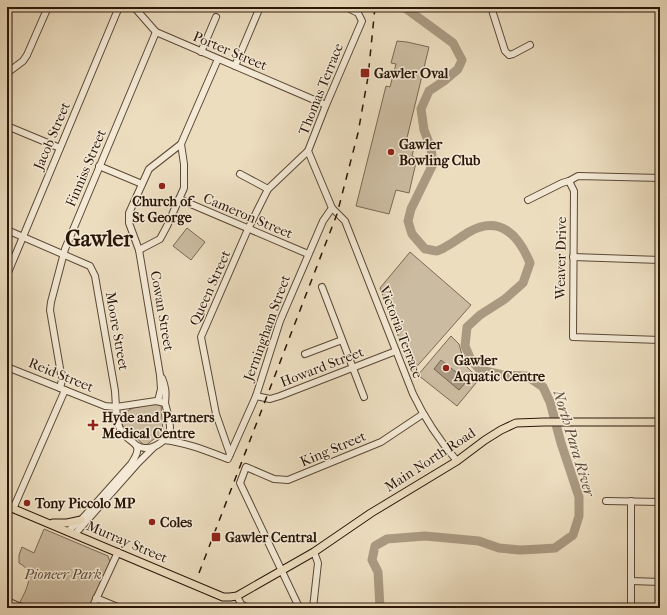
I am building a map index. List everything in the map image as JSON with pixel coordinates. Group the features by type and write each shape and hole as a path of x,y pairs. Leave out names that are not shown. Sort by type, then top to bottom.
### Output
{"main road":[{"name":"Main North Road","path":"237,596 314,552 371,513 457,461 500,430 516,423 660,422"},
{"name":"Murray Street","path":"9,508 47,522 223,597 230,598 237,596"},
{"path":"47,522 65,524 81,523"}],"street":[{"path":"7,73 24,61 48,7"},
{"name":"Jacob Street","path":"7,275 119,7"},
{"name":"Porter Street","path":"134,7 156,32 326,105"},
{"path":"235,66 260,7"},
{"name":"Thomas Terrace","path":"332,208 308,151 361,24 362,19 358,13 346,7"},
{"path":"499,7 492,8 505,51 509,55 530,45"},
{"path":"201,52 216,17"},
{"name":"Finniss Street","path":"9,508 21,490 63,389 50,310 65,249 156,32"},
{"path":"139,250 160,239 179,199 185,184 181,144 218,59"},
{"path":"7,126 60,148"},
{"name":"Cowan Street","path":"158,401 161,389 160,375 139,250 128,219 129,213 149,169 181,144"},
{"name":"Queen Street","path":"229,456 216,414 201,337 248,229 268,189 308,151"},
{"path":"100,166 142,184"},
{"path":"240,174 268,189"},
{"path":"528,200 578,176 660,178"},
{"name":"Weaver Drive","path":"569,181 574,191 572,337 660,340"},
{"name":"Cameron Street","path":"179,199 308,254"},
{"name":"Jerningham Street","path":"229,456 256,396 280,321 323,221 332,208"},
{"name":"Victoria Terrace","path":"332,208 345,221 407,381 423,414 439,439 457,461"},
{"path":"7,230 64,254"},
{"name":"Moore Street","path":"64,254 90,266 95,276 117,399 120,403 128,404"},
{"path":"573,257 660,260"},
{"path":"322,287 364,397"},
{"path":"305,354 342,340"},
{"name":"Howard Street","path":"256,396 270,399 280,396 396,351"},
{"name":"Reid Street","path":"7,367 105,406 116,407"},
{"name":"Cowan Street","path":"160,375 165,385 165,403"},
{"name":"Moore Street","path":"115,391 116,407"},
{"path":"72,533 137,464 166,437 170,428 165,403 158,401 128,404 116,407 118,423 122,431 136,445 145,448 156,446"},
{"name":"Reid Street","path":"105,406 117,417"},
{"name":"King Street","path":"282,570 240,483 246,467 274,479 288,480 381,442 423,414"},
{"path":"163,440 229,456"},
{"path":"86,539 82,534 81,523 131,464 137,454 138,450 136,445"},
{"path":"606,500 660,502"},
{"path":"631,502 631,608"},
{"path":"92,608 118,552"},
{"path":"313,608 318,563 314,552"},
{"path":"282,570 298,605"},
{"path":"631,581 660,582"},
{"path":"237,596 241,604 248,608"},
{"path":"96,598 120,608"},
{"path":"7,601 23,608"}],"green space":[{"name":"Gawler Bowling Club","path":"397,41 429,47 405,146 407,147 408,143 415,144 412,156 417,158 409,193 396,190 389,214 356,206 386,86 390,87 396,64 391,63"},
{"path":"187,228 205,242 191,260 173,246"},
{"path":"410,252 471,305 412,372 380,288"},
{"name":"Gawler Aquatic Centre","path":"451,336 459,344 465,365 472,372 481,377 457,406 418,375"},
{"path":"154,404 161,405 163,432 145,446 122,425 122,414 133,408"},
{"name":"Pioneer Park","path":"44,529 108,556 110,562 89,608 33,608 20,602 27,587 29,576 28,571 19,563 19,555 22,547 34,553"}],"shaded area":[{"path":"441,360 467,381 459,390 434,369"}],"waterway":[{"name":"North Para River","path":"380,608 378,572 372,560 375,546 387,539 425,536 479,541 499,548 520,550 555,548 573,535 579,516 579,497 561,443 550,402 543,387 527,376 503,375 480,370 471,360 465,346 467,327 480,315 505,299 523,283 530,263 520,244 507,231 490,225 480,227 469,232 437,251 425,249 412,234 408,221 411,209 433,164 431,148 424,130 421,109 429,91 458,69 462,60 453,43 404,7"}],"railway":[{"path":"199,573 337,214 358,133 368,77 375,7"}],"place":[{"name":"Gawler Oval","path":"365,73"},
{"name":"Gawler Bowling Club","path":"391,152"},
{"name":"Church of St George","path":"162,186"},
{"name":"Gawler Aquatic Centre","path":"446,368"},
{"name":"Hyde and Partners Medical Centre","path":"93,425"},
{"name":"Tony Piccolo MP","path":"27,503"},
{"name":"Coles","path":"152,522"},
{"name":"Gawler Central","path":"216,537"}],"district":[{"name":"Gawler","path":"99,239"}]}
